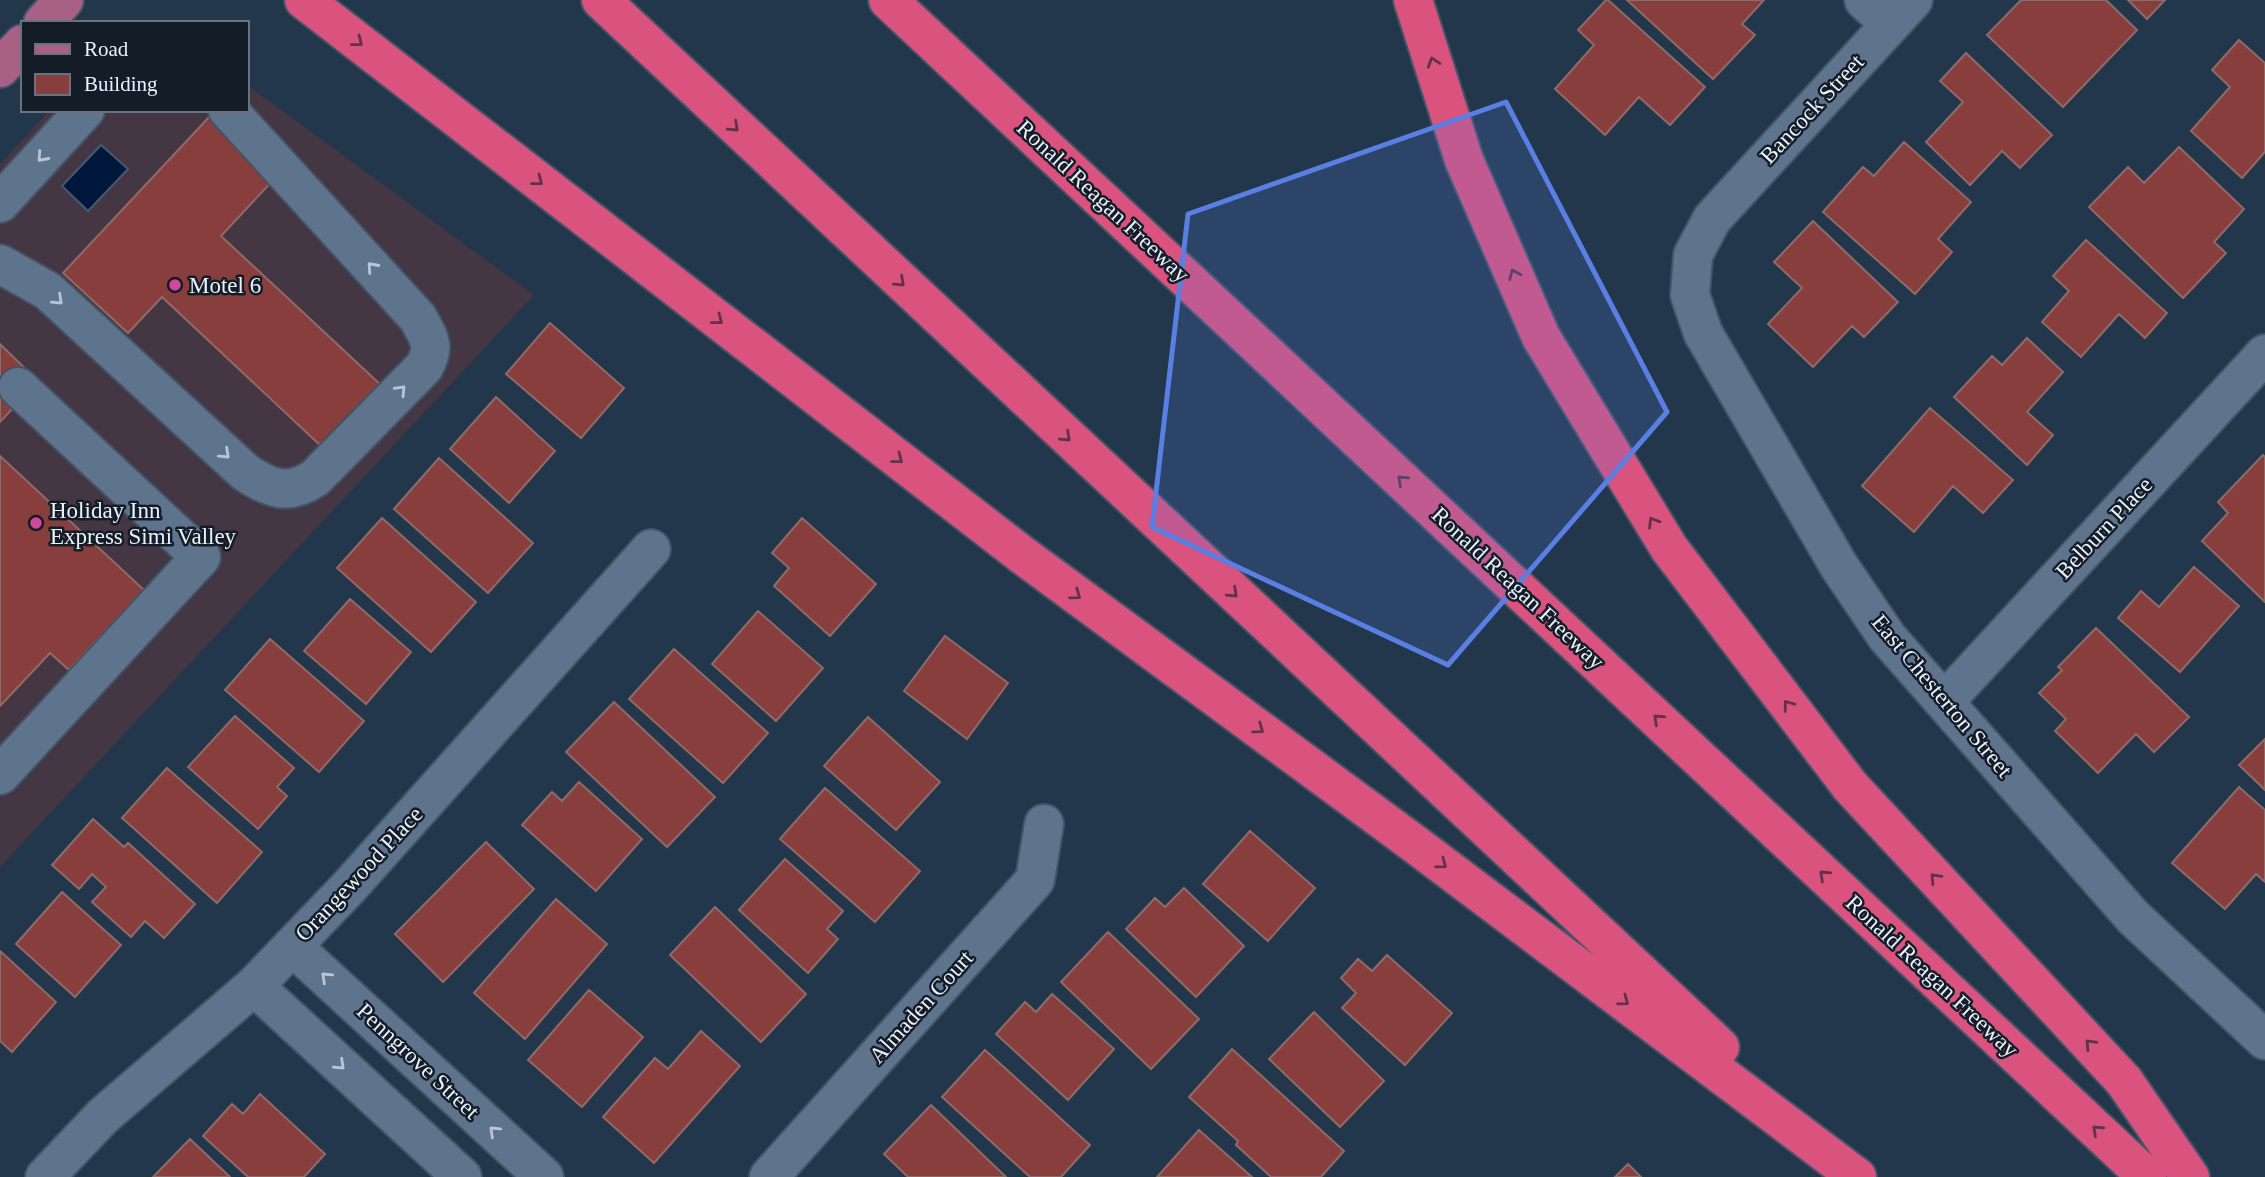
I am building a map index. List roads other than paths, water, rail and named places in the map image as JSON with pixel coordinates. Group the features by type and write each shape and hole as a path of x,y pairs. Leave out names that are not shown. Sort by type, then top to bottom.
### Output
{"highway":[{"path":"304,0 1021,554 1412,842 1858,1177"},
{"path":"576,0 684,80"},
{"path":"601,0 1858,1177"},
{"name":"Ronald Reagan Freeway","path":"888,0 2147,1177"},
{"path":"1413,0 1464,159 1541,337 1669,548 1850,786 2124,1081 2190,1177"}],"main road":[{"path":"45,21 64,0"},
{"path":"0,68 21,46"}],"street":[{"name":"Bancock Street","path":"1712,219 1889,8"},
{"path":"0,203 83,112"},
{"path":"0,264 48,290 245,472 260,482 283,490 303,486 315,478 424,368 432,344 418,318 230,112"},
{"name":"East Chesterton Street","path":"1712,219 1693,255 1690,295 1703,333 1839,566 1887,637 2133,917 2265,1040"},
{"name":"Belburn Place","path":"1944,702 2265,354"},
{"path":"0,775 201,557 18,387"},
{"name":"Orangewood Place","path":"45,1177 103,1116 254,986 358,877 651,549"},
{"name":"Almaden Court","path":"769,1177 1035,880 1044,824"},
{"name":"Penngrove Street","path":"292,946 544,1177"},
{"path":"254,986 462,1177"}],"water":[{"path":"101,145 128,169 88,211 62,186"}],"place":[{"name":"Motel 6","path":"175,285"},
{"name":"Holiday Inn Express Simi Valley","path":"36,523"}]}
